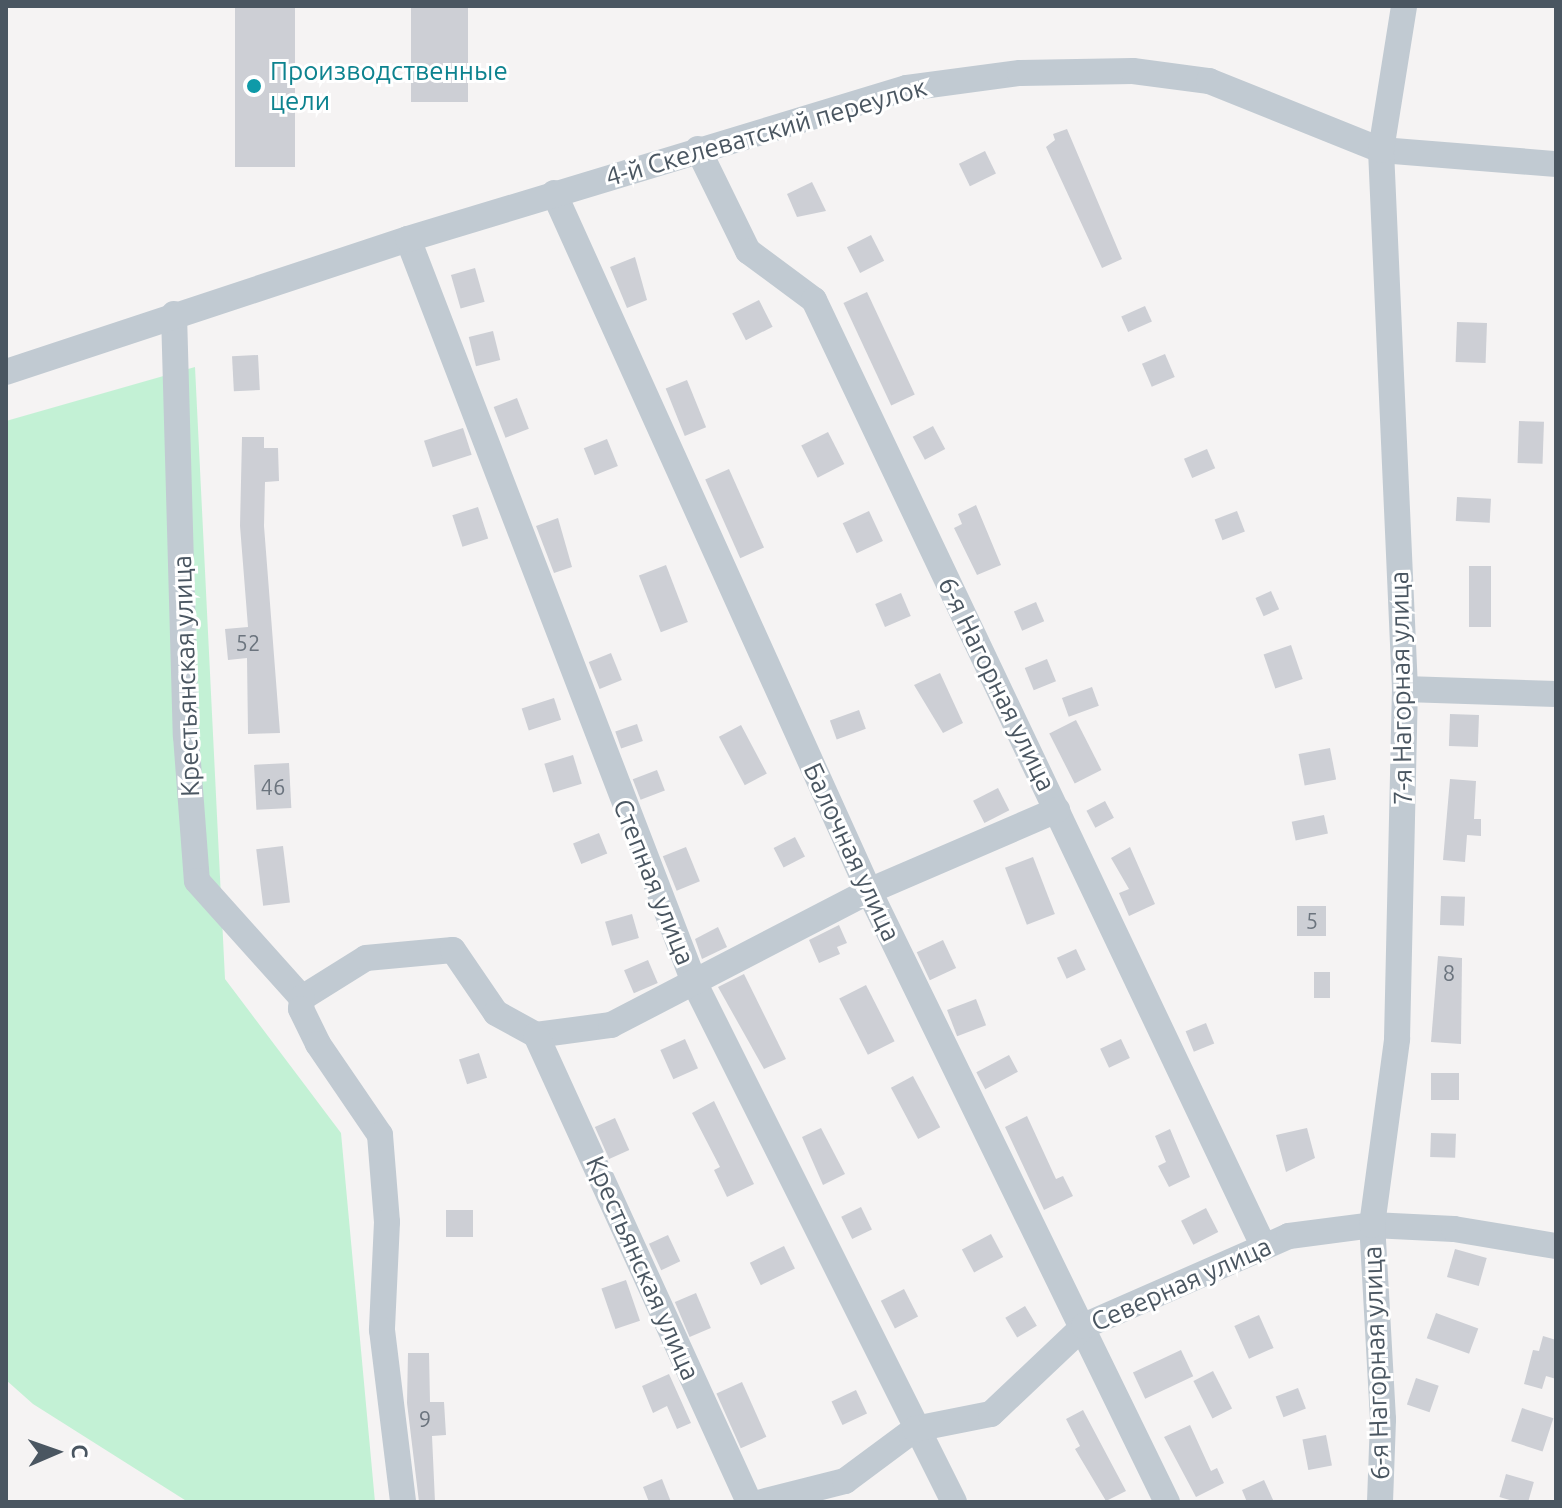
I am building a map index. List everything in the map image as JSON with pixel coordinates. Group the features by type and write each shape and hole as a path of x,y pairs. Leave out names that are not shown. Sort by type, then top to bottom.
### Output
{"street":[{"name":"7-я Нагорная улица","path":"1372,1225 1397,1039 1405,689 1381,150 1404,6"},
{"name":"4-й Скелеватский переулок","path":"6,372 408,239 907,88 1020,73 1133,71 1209,81 1381,150 1556,164"},
{"name":"6-я Нагорная улица","path":"698,149 748,251 814,300 1263,1245"},
{"name":"Балочная улица","path":"554,193 869,891 1084,1326 1167,1502"},
{"name":"Степная улица","path":"408,239 694,982 954,1502"},
{"name":"Крестьянская улица","path":"174,314 186,736 197,881 302,998"},
{"path":"1405,689 1556,694"},
{"path":"403,1502 382,1330 387,1222 380,1135 318,1044 301,1009 302,998 366,958 453,950 496,1013 536,1035 611,1025 869,891 1057,810"},
{"name":"Крестьянская улица","path":"536,1035 749,1502"},
{"name":"6-я Нагорная улица","path":"1372,1225 1383,1419 1380,1502"},
{"name":"Северная улица","path":"762,1502 845,1481 915,1429 991,1414 1084,1326 1289,1236 1372,1225 1454,1229 1555,1246"}],"green space":[{"path":"195,367 225,979 341,1133 375,1502 188,1502 33,1404 6,1380 6,421"}],"building":[{"name":"Производственные цели","path":"235,6 295,6 295,167 235,167"},
{"path":"411,6 468,6 468,102 411,102"},
{"path":"1067,129 1122,259 1102,268 1046,147 1055,140 1053,134"},
{"path":"985,151 996,173 970,186 959,164"},
{"path":"812,182 826,211 797,217 787,194"},
{"path":"871,235 884,261 860,273 847,247"},
{"path":"635,257 647,300 627,308 610,267"},
{"path":"475,268 485,302 461,309 451,275"},
{"path":"867,292 915,394 891,405 843,303"},
{"path":"759,300 773,327 746,340 732,314"},
{"path":"1145,306 1152,322 1128,332 1121,317"},
{"path":"1457,322 1487,323 1486,363 1456,362"},
{"path":"493,331 500,360 476,366 469,337"},
{"path":"1165,354 1175,377 1152,387 1142,364"},
{"path":"258,355 260,390 234,391 232,356"},
{"path":"687,380 706,427 685,436 666,389"},
{"path":"517,398 529,429 505,438 494,407"},
{"path":"1519,421 1544,422 1543,464 1518,463"},
{"path":"933,426 945,449 925,460 913,437"},
{"path":"463,428 472,455 433,467 424,441"},
{"path":"828,432 844,464 818,478 801,446"},
{"path":"242,437 264,437 264,448 278,448 279,481 265,482 264,526 280,733 248,734 247,658 228,660 225,629 248,627 240,526"},
{"path":"607,439 618,466 595,475 584,448"},
{"path":"1207,449 1215,468 1192,478 1184,459"},
{"path":"729,469 764,548 740,558 705,480"},
{"path":"1457,497 1491,499 1490,523 1456,521"},
{"path":"976,505 1001,565 977,575 954,528 962,524 958,514"},
{"path":"478,507 488,538 463,547 452,515"},
{"path":"869,511 883,541 857,553 843,523"},
{"path":"1237,511 1245,532 1222,540 1215,520"},
{"path":"558,518 572,567 554,573 536,526"},
{"path":"666,565 688,622 661,632 639,575"},
{"path":"1469,566 1491,566 1491,627 1469,627"},
{"path":"1271,591 1279,609 1264,616 1255,598"},
{"path":"901,593 911,616 885,627 875,604"},
{"path":"1036,602 1044,621 1022,631 1014,611"},
{"path":"1291,645 1303,679 1275,688 1264,654"},
{"path":"611,653 622,680 600,689 589,662"},
{"path":"1047,659 1056,681 1034,690 1025,668"},
{"path":"940,673 963,723 943,733 914,685"},
{"path":"1092,687 1099,706 1069,717 1062,698"},
{"path":"554,698 561,720 529,730 522,709"},
{"path":"859,710 866,729 837,739 830,721"},
{"path":"1450,714 1479,715 1478,747 1449,746"},
{"path":"1076,720 1101,770 1075,784 1049,734"},
{"path":"637,724 643,741 621,749 615,731"},
{"path":"741,725 767,774 745,785 719,737"},
{"path":"1330,748 1336,779 1305,786 1299,754"},
{"path":"573,755 582,784 553,792 544,764"},
{"path":"289,763 291,808 256,810 254,765"},
{"path":"657,770 665,791 641,800 633,779"},
{"path":"1450,779 1476,781 1474,819 1481,819 1481,836 1467,835 1465,862 1443,860"},
{"path":"998,788 1009,810 984,823 973,801"},
{"path":"1105,801 1114,818 1095,828 1086,811"},
{"path":"1324,815 1328,834 1296,840 1292,822"},
{"path":"599,833 607,853 581,864 573,843"},
{"path":"795,837 805,857 784,867 774,848"},
{"path":"283,846 290,903 263,906 256,849"},
{"path":"686,847 700,881 677,891 663,856"},
{"path":"1130,847 1155,904 1129,916 1119,893 1129,889 1111,858"},
{"path":"1033,857 1055,914 1027,925 1005,868"},
{"path":"1441,896 1465,897 1464,926 1440,925"},
{"path":"1297,906 1326,906 1326,936 1297,936"},
{"path":"632,914 639,938 612,946 605,922"},
{"path":"839,925 847,943 837,947 840,954 819,963 809,940"},
{"path":"718,927 727,947 702,959 695,939"},
{"path":"943,940 956,968 930,980 917,952"},
{"path":"1076,949 1086,970 1067,979 1057,958"},
{"path":"1438,956 1462,958 1461,1044 1431,1042"},
{"path":"648,960 658,983 634,993 624,970"},
{"path":"1314,972 1330,972 1330,998 1314,998"},
{"path":"744,974 786,1059 764,1069 718,987"},
{"path":"866,985 895,1041 868,1055 839,999"},
{"path":"976,999 986,1025 957,1036 947,1010"},
{"path":"1206,1023 1214,1043 1194,1052 1186,1031"},
{"path":"685,1039 698,1068 673,1079 660,1050"},
{"path":"1121,1039 1130,1058 1109,1068 1100,1049"},
{"path":"479,1053 487,1078 467,1084 459,1059"},
{"path":"1009,1055 1018,1072 985,1089 976,1072"},
{"path":"1431,1073 1459,1073 1459,1100 1431,1100"},
{"path":"913,1076 940,1127 918,1139 891,1088"},
{"path":"714,1101 754,1184 727,1197 714,1170 720,1167 692,1113"},
{"path":"1027,1116 1056,1179 1063,1176 1073,1196 1044,1210 1005,1127"},
{"path":"615,1118 629,1150 609,1159 595,1127"},
{"path":"821,1128 845,1174 823,1185 802,1137"},
{"path":"1307,1128 1315,1158 1286,1172 1276,1135"},
{"path":"1170,1129 1190,1177 1169,1187 1158,1166 1166,1162 1155,1136"},
{"path":"1431,1133 1456,1134 1455,1158 1430,1157"},
{"path":"861,1207 872,1229 852,1239 841,1217"},
{"path":"1206,1208 1218,1232 1193,1245 1181,1221"},
{"path":"446,1210 473,1210 473,1237 446,1237"},
{"path":"991,1234 1003,1257 974,1272 962,1249"},
{"path":"668,1235 680,1261 661,1270 649,1244"},
{"path":"784,1246 795,1268 761,1285 750,1263"},
{"path":"1455,1249 1487,1258 1479,1286 1447,1277"},
{"path":"626,1280 640,1321 615,1329 601,1288"},
{"path":"904,1289 918,1317 895,1328 881,1301"},
{"path":"696,1293 711,1328 690,1337 675,1302"},
{"path":"1025,1306 1037,1326 1017,1338 1005,1318"},
{"path":"1436,1313 1478,1328 1469,1354 1427,1338"},
{"path":"1259,1315 1274,1348 1249,1359 1234,1326"},
{"path":"1543,1336 1556,1340 1556,1379 1546,1376 1542,1389 1524,1384 1533,1350 1539,1351"},
{"path":"1181,1350 1193,1376 1145,1399 1133,1372"},
{"path":"408,1353 429,1353 430,1402 444,1402 446,1435 432,1436 435,1502 419,1502 407,1403"},
{"path":"1213,1371 1232,1408 1212,1418 1193,1381"},
{"path":"669,1374 691,1423 677,1429 667,1406 653,1413 642,1386"},
{"path":"1416,1378 1439,1386 1430,1412 1407,1404"},
{"path":"742,1382 766,1437 741,1448 716,1393"},
{"path":"1298,1388 1306,1409 1283,1417 1276,1397"},
{"path":"856,1390 867,1414 843,1425 832,1401"},
{"path":"1522,1408 1553,1418 1543,1451 1511,1441"},
{"path":"1083,1410 1126,1491 1106,1501 1075,1449 1080,1446 1066,1419"},
{"path":"1190,1425 1211,1471 1217,1468 1224,1483 1196,1497 1164,1437"},
{"path":"1326,1435 1332,1465 1308,1470 1302,1440"},
{"path":"1506,1474 1534,1482 1528,1502 1499,1497"},
{"path":"662,1479 671,1502 649,1502 643,1487"},
{"path":"1264,1480 1274,1502 1247,1502 1242,1490"}],"place":[{"name":"Производственные цели","path":"254,86"}]}
